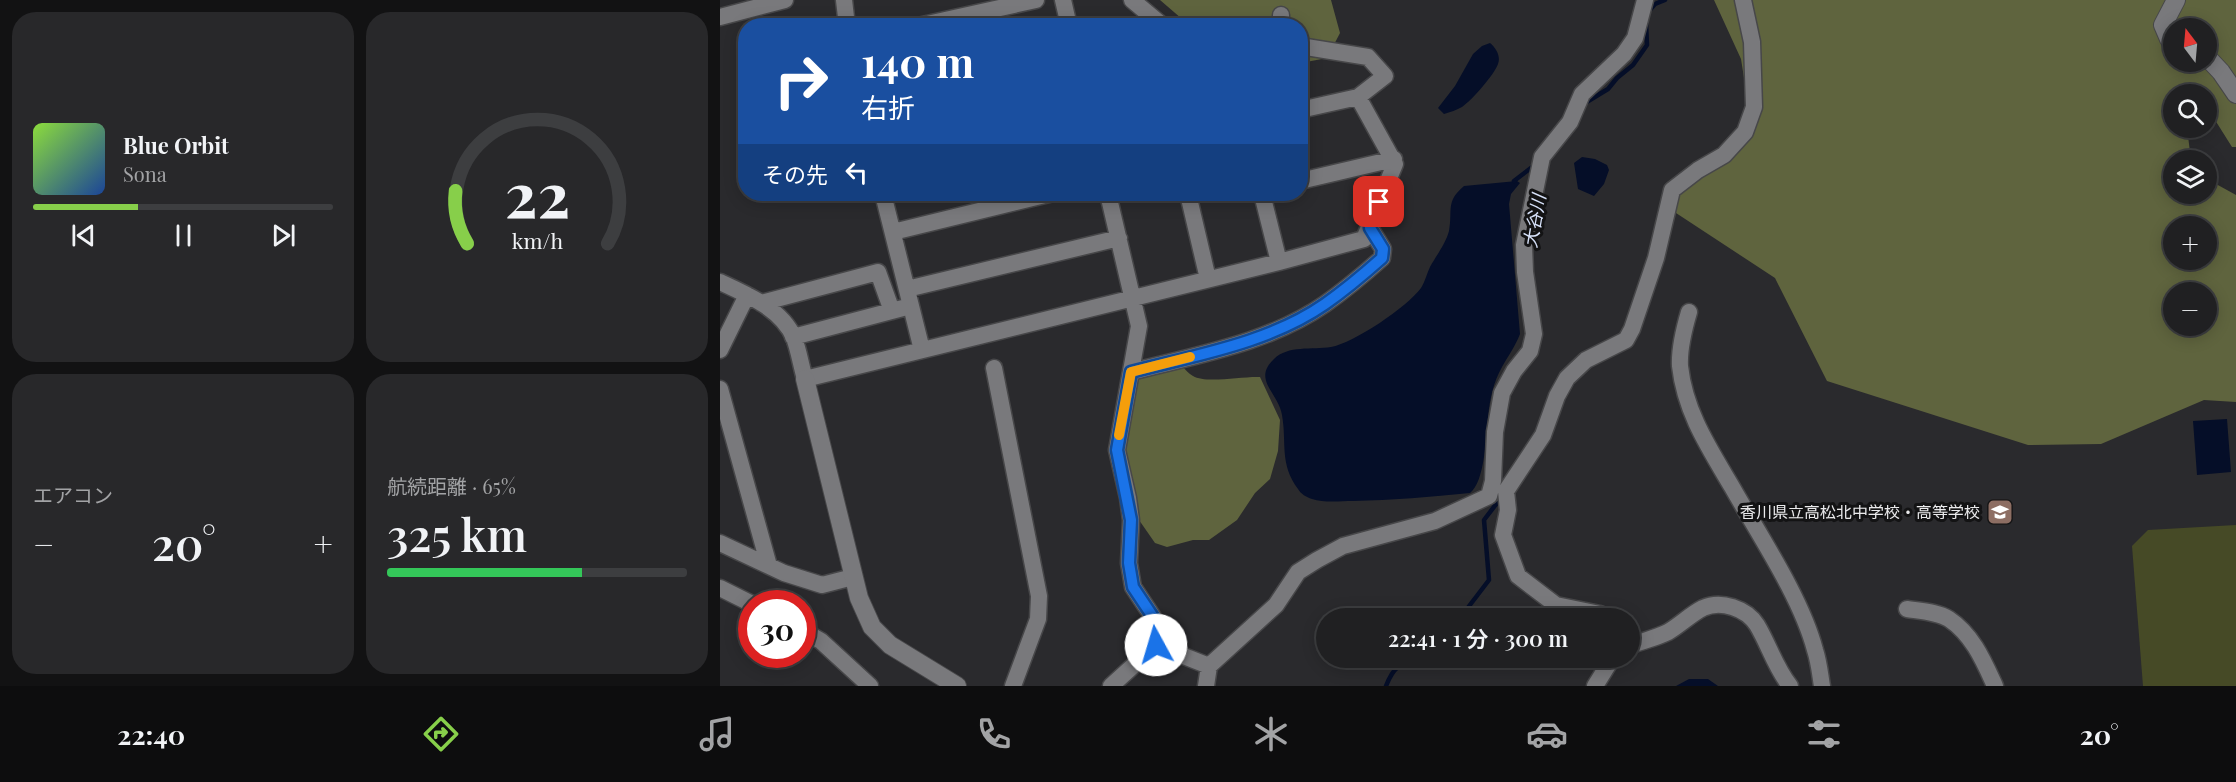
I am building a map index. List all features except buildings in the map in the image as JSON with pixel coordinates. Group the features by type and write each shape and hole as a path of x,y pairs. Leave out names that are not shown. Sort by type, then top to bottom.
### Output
{"street":[{"path":"720,18 785,0"},
{"path":"844,0 846,18"},
{"path":"954,18 1036,0"},
{"path":"1063,0 1067,18"},
{"path":"1132,0 1147,18"},
{"path":"1489,496 1493,481 1495,432 1502,393 1514,371 1530,351 1534,334 1524,272 1524,245 1542,157 1570,122 1582,94 1624,54 1635,38 1645,0"},
{"path":"1571,608 1556,605 1518,576 1503,535 1508,510 1506,491 1543,435 1557,396 1567,378 1586,360 1626,340 1632,329 1656,258 1672,190 1698,170 1724,156 1744,132 1754,107 1752,42 1743,0"},
{"path":"2166,18 2176,0"},
{"path":"1308,47 1368,57 1385,76 1358,97 1308,108"},
{"path":"2217,68 2236,93"},
{"path":"805,379 1364,239 1395,164 1358,97"},
{"path":"1308,179 1394,159"},
{"path":"885,201 922,350"},
{"path":"893,232 1020,201"},
{"path":"1110,201 1139,326 1117,450 1131,520 1129,563 1133,587 1157,623 1156,645 1111,686"},
{"path":"1190,201 1208,279"},
{"path":"1264,201 1279,262"},
{"path":"1131,372 1233,346 1282,327 1324,305 1382,258 1383,249 1370,228"},
{"path":"907,289 1119,238"},
{"path":"720,350 754,299 878,272 892,311"},
{"path":"720,282 754,299 783,321 793,337 853,577 859,598 872,627 890,645 957,686"},
{"path":"793,337 911,306"},
{"path":"1689,312 1682,335 1680,364 1686,395 1695,423 1799,609 1815,649 1822,686"},
{"path":"994,368 1039,596 1038,619 1013,686"},
{"path":"720,389 769,566"},
{"path":"1206,686 1209,666 1276,605 1298,572 1343,546 1435,521 1489,496 1506,491"},
{"path":"720,543 784,573 822,585 853,577"},
{"path":"720,588 738,597"},
{"path":"1640,641 1660,636 1703,608 1716,605 1730,606 1743,612 1756,623 1779,672 1790,686"},
{"path":"1907,609 1930,612 1949,619 1975,645 1995,686"},
{"path":"816,638 870,686"},
{"path":"1156,645 1209,666"},
{"path":"1595,686 1606,668"}],"green space":[{"path":"1160,0 1331,0 1340,33 1327,58 1308,62 1308,18 1181,18"},
{"path":"1714,0 2236,0 2236,147 2232,147 2217,123 2217,84 2163,84 2163,138 2188,138 2190,150 2163,150 2163,204 2217,204 2217,185 2236,195 2236,402 2204,400 2101,444 2028,445 1827,381 1775,278 1676,213 1677,192 1752,128 1741,59"},
{"path":"1182,366 1193,376 1199,378 1215,380 1260,377 1280,420 1278,451 1270,479 1255,493 1237,520 1209,540 1193,540 1167,547 1155,543 1139,520 1123,450 1138,377"},
{"path":"2236,525 2236,686 2143,686 2132,546 2148,530"}],"water":[{"path":"1490,43 1499,58 1492,74 1466,104 1444,114 1438,108 1455,86 1473,54 1482,46"},
{"path":"1582,157 1595,159 1607,165 1609,170 1604,184 1594,196 1578,189 1574,163"},
{"path":"1517,181 1520,183 1511,194 1509,204 1520,334 1494,385 1482,469 1475,487 1470,493 1382,500 1327,501 1312,499 1304,495 1292,480 1288,470 1282,415 1266,380 1265,373 1268,366 1274,359 1286,352 1331,347 1353,339 1392,314 1414,296 1422,286 1448,236 1452,202 1458,192 1464,186"},
{"path":"2227,419 2231,472 2197,475 2193,421"},
{"path":"1689,679 1708,679 1718,686 1676,686"}],"waterway":[{"name":"大谷川","path":"1648,12 1655,4 1665,0"},
{"name":"大谷川","path":"1585,103 1608,89 1633,65 1647,45 1646,23"},
{"path":"1514,181 1536,164"},
{"path":"1468,608 1489,580 1484,520 1500,499"},
{"path":"1386,686 1397,668"}],"slow traffic":[{"path":"1119,435 1131,372 1190,357"}],"place":[{"name":"香川県立高松北中学校・高等学校","path":"2000,512"}],"route":[{"path":"1156,645 1157,623 1133,587 1129,563 1131,520 1117,450 1131,372 1233,346 1282,327 1324,305 1382,258 1383,249 1370,228 1379,202"}]}
